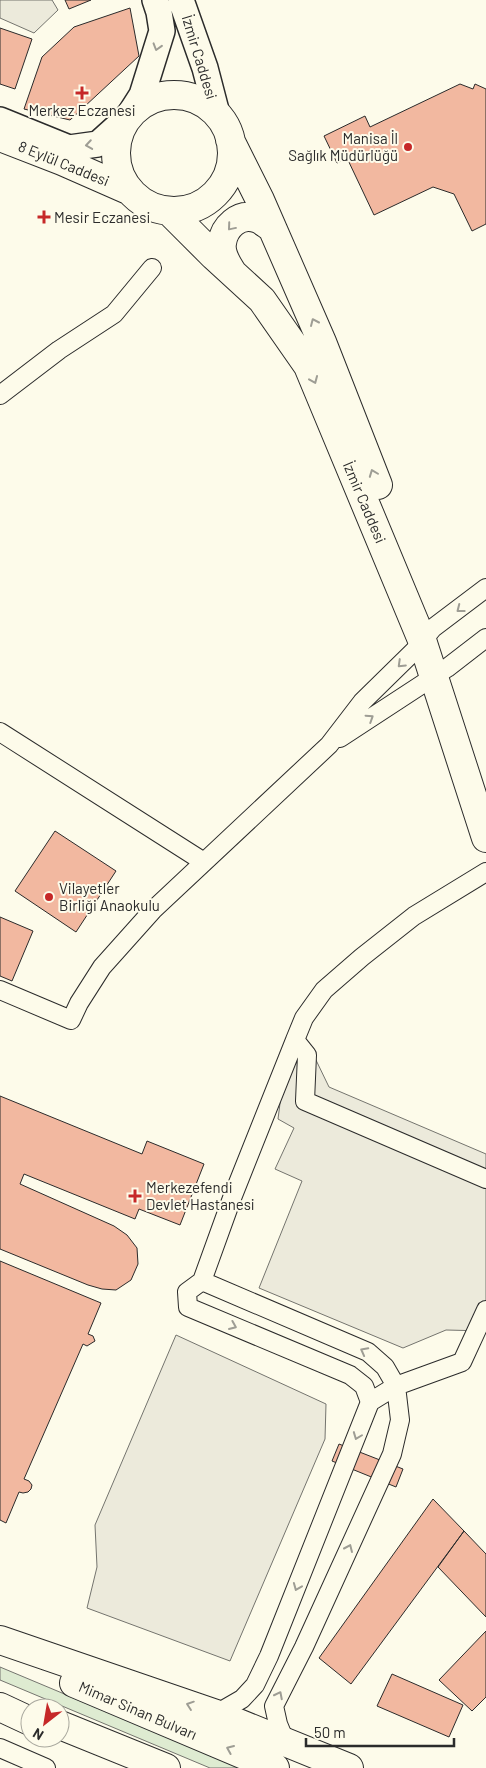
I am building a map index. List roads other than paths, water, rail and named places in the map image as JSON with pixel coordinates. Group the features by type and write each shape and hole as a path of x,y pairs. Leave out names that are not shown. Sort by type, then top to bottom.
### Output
{"main road":[{"name":"İzmir Caddesi","path":"0,120 68,148 98,144 128,117 142,94 162,31 155,0"},
{"name":"İzmir Caddesi","path":"181,0 205,68 217,114"},
{"path":"168,95 186,96 203,103 217,114 226,126 232,158 228,176 218,191 204,203 187,210 169,212 154,208 140,201 128,190 119,175 115,158 116,140 128,117 150,100 168,95"},
{"name":"8 Eylül Caddesi","path":"0,137 62,161 128,190"},
{"name":"İzmir Caddesi","path":"230,140 272,228 322,342 441,672 486,782"},
{"name":"İzmir Caddesi","path":"169,212 262,300 308,366 428,634"},
{"path":"232,272 224,258 222,243 227,228 239,218 255,218 272,228"},
{"name":"İzmir Caddesi","path":"441,672 486,838"},
{"path":"0,1640 216,1714 349,1768"},
{"name":"Mimar Sinan Bulvarı","path":"0,1652 275,1768"},
{"path":"0,1700 20,1708"},
{"path":"0,1707 20,1716"},
{"path":"70,1729 166,1768"},
{"path":"70,1740 125,1768"}],"street":[{"path":"0,395 59,350 114,314 152,268"},
{"path":"0,990 71,1020 79,1003 102,967 153,910 329,745 362,702 414,651 428,634 486,588"},
{"path":"329,745 441,672 486,638"},
{"path":"0,732 204,862"},
{"path":"370,1402 364,1386 350,1375 188,1307 187,1292 202,1281 232,1198 304,1018 324,990 362,957 414,916 486,872"},
{"path":"294,1040 307,1055 305,1102 486,1179"},
{"path":"202,1281 368,1352 385,1367 396,1386 400,1420 392,1454 304,1647 274,1706 278,1724 285,1741"},
{"path":"216,1714 242,1699 255,1685 269,1656 370,1402 396,1386 462,1362 486,1310"},
{"path":"0,1748 46,1768"}],"place":[{"name":"Merkez Eczanesi","path":"82,93"},
{"name":"Manisa İl Sağlık Müdürlüğü","path":"408,147"},
{"name":"Mesir Eczanesi","path":"44,217"},
{"name":"Vilayetler Birliği Anaokulu","path":"49,897"},
{"name":"Merkezefendi Devlet Hastanesi","path":"135,1196"}]}
